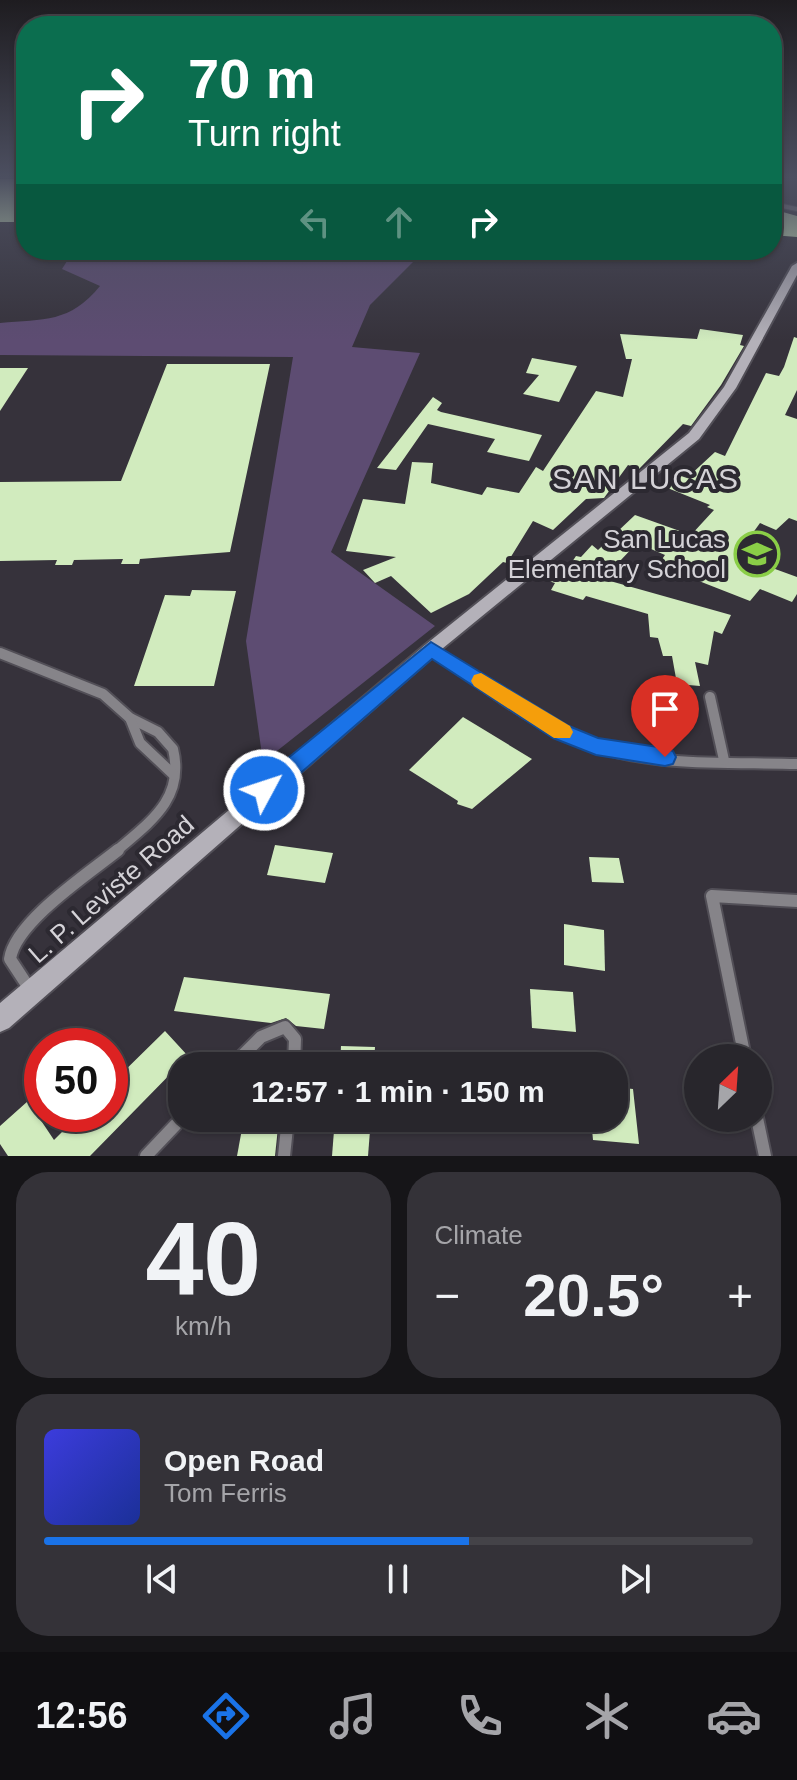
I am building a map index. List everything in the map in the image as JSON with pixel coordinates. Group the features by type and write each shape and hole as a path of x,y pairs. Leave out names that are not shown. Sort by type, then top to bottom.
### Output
{"main road":[{"name":"L. P. Leviste Road","path":"0,1019 431,649 694,436 730,388 797,266"}],"street":[{"path":"431,649 561,732 596,746 636,755 797,764"},
{"path":"0,653 86,685 130,718 158,732 173,749 174,790 155,820 16,938 10,959 32,992"},
{"path":"710,697 724,760"},
{"path":"130,718 140,743 174,775"},
{"path":"742,1044 712,896 797,901"},
{"path":"246,1052 261,1037 285,1027 294,1033 296,1052"},
{"path":"146,1156 169,1132"},
{"path":"284,1156 287,1132"},
{"path":"760,1132 765,1156"}],"shaded area":[{"path":"68,260 415,260 370,305 352,347 420,353 331,552 435,626 263,762 246,641 293,357 0,355 0,323 67,313 100,286 62,269"}],"building":[{"path":"782,233 797,233 797,237 782,236"},
{"path":"700,329 743,335 740,345 744,346 691,426 683,424 639,469 628,465 604,498 586,499 553,530 533,521 507,563 503,562 469,594 431,613 391,576 375,583 363,570 396,557 346,551 363,499 405,504 412,462 433,463 431,483 482,495 487,487 519,493 536,467 543,471 596,391 623,397 632,359 626,359 620,334 697,339"},
{"path":"794,337 797,338 797,390 785,415 797,419 797,521 789,518 776,530 760,523 737,555 797,577 797,594 792,602 760,589 750,601 658,565 665,555 637,543 603,579 731,615 722,634 714,631 708,665 695,662 700,686 677,684 672,656 663,656 658,638 650,637 648,614 586,596 583,600 551,590 555,583 535,577 549,566 566,571 576,556 581,557 592,545 598,550 635,515 691,535 714,510 707,507 710,505 665,487 678,475 687,478 715,452 725,456 766,373 779,376"},
{"path":"532,358 577,366 559,402 523,394 539,375 526,373"},
{"path":"167,364 270,364 230,552 140,559 139,564 121,564 123,559 74,560 72,565 55,565 57,560 0,561 0,482 121,481"},
{"path":"0,368 28,368 0,411"},
{"path":"433,397 442,403 437,410 441,412 542,435 529,461 487,452 495,439 428,424 396,470 377,468"},
{"path":"192,590 236,591 214,686 134,686 165,595 190,596"},
{"path":"463,717 532,759 472,809 457,804 458,801 409,770"},
{"path":"275,845 333,853 325,883 267,875"},
{"path":"589,857 619,858 624,883 592,882"},
{"path":"564,924 604,930 605,971 564,965"},
{"path":"184,977 330,994 324,1029 296,1026 286,1018 271,1023 174,1011"},
{"path":"530,989 573,992 576,1032 532,1028"},
{"path":"165,1031 184,1052 168,1052 168,1076 128,1117 128,1067"},
{"path":"341,1046 375,1047 375,1052 341,1052"},
{"path":"628,1088 633,1089 639,1144 593,1140 592,1132 628,1132"},
{"path":"24,1105 24,1132 49,1132 54,1140 62,1132 114,1132 90,1156 8,1156 0,1144 0,1126"},
{"path":"241,1132 278,1132 275,1156 237,1156"},
{"path":"334,1132 370,1132 368,1156 332,1156"}],"slow traffic":[{"path":"481,681 562,732"}],"place":[{"name":"San Lucas Elementary School","path":"757,554"}],"district":[{"name":"SAN LUCAS","path":"646,479"}],"route":[{"path":"264,790 431,649 561,732 596,746 636,755 665,757"}]}
